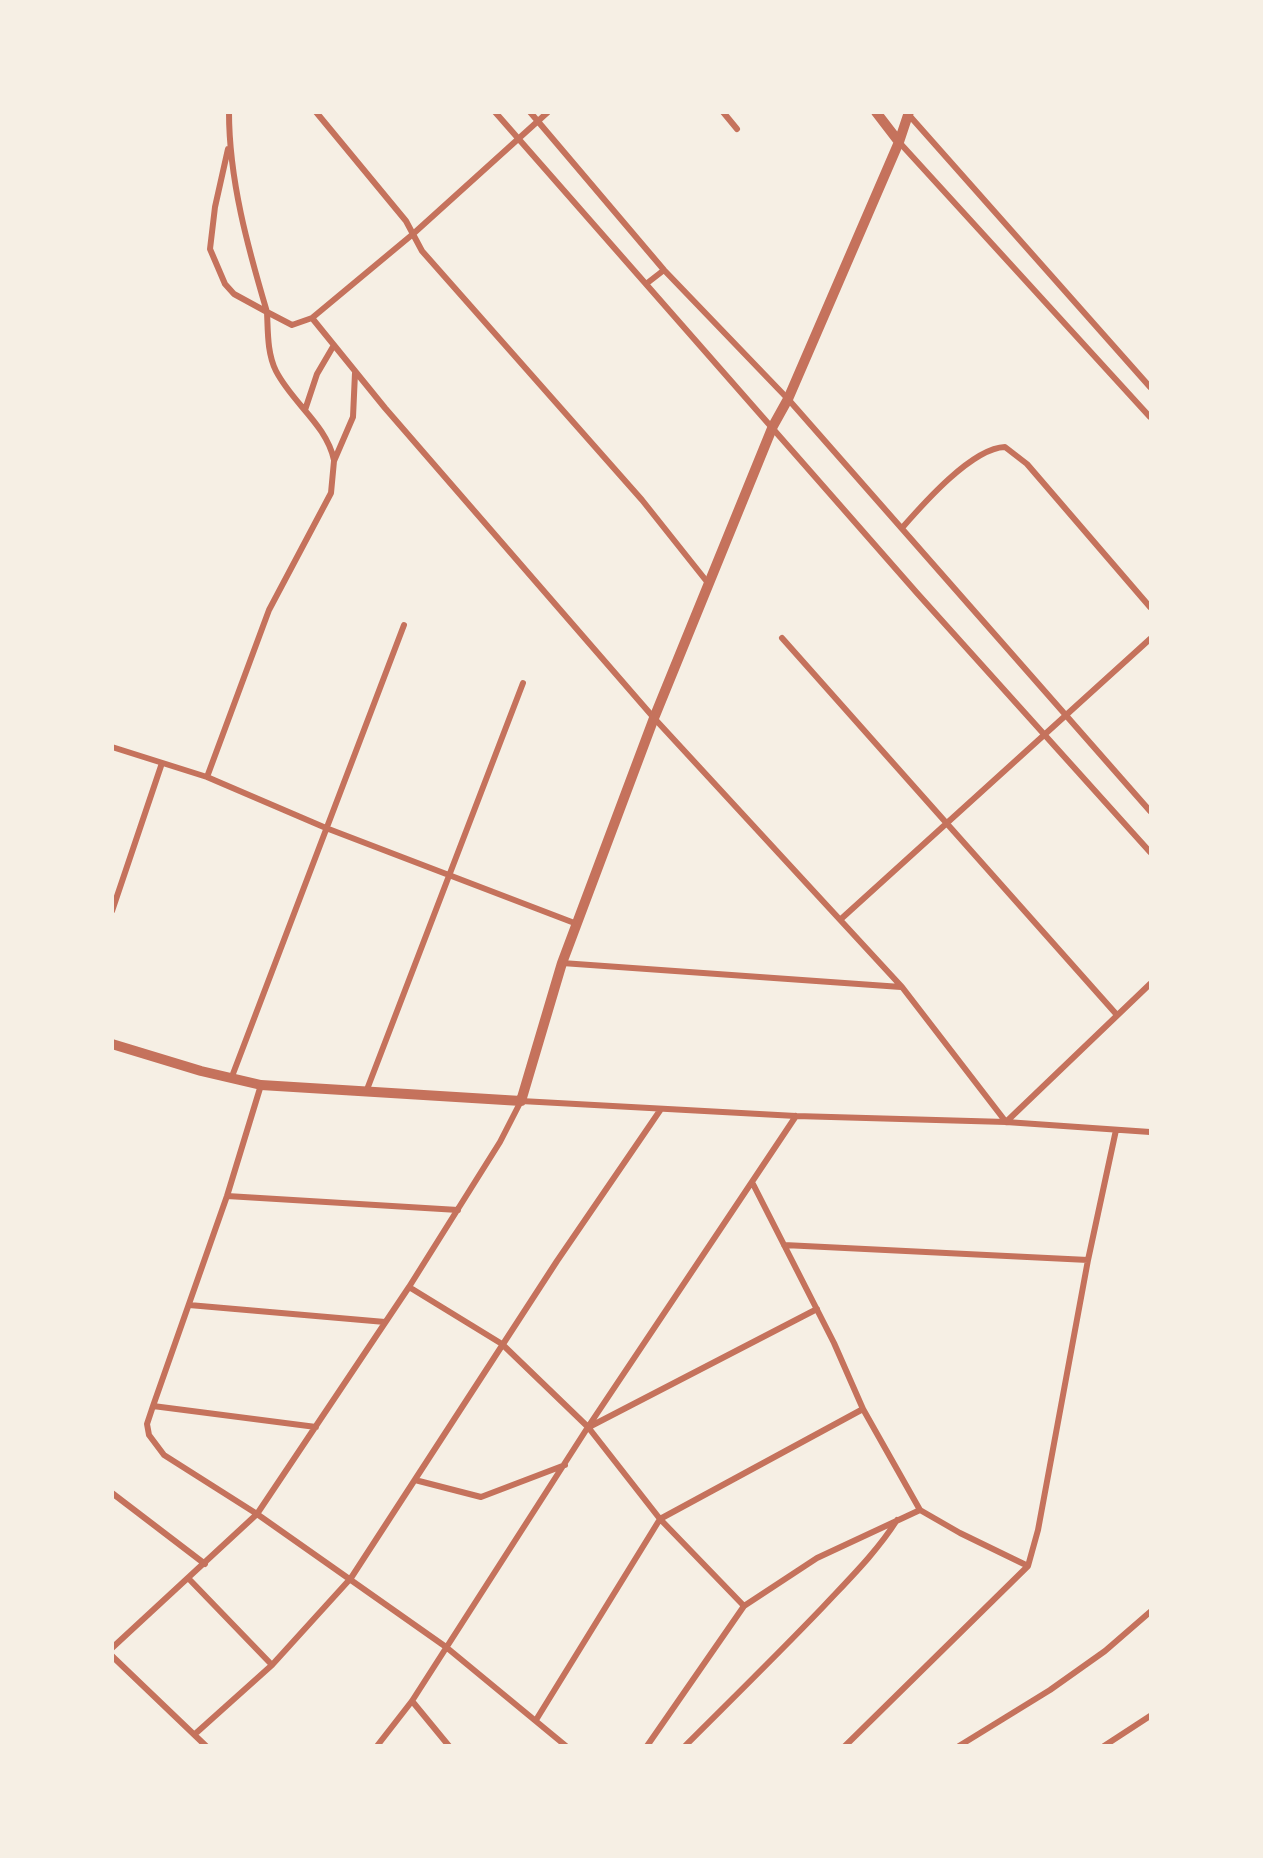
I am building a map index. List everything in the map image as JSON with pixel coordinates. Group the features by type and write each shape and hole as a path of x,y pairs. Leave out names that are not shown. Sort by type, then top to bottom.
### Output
{"street":[{"path":"230,112 229,143 215,207 210,249 229,289 292,325 312,318 413,234 548,112"},
{"path":"316,112 406,220 422,251 642,500 709,584"},
{"path":"495,112 917,593 1150,852"},
{"path":"530,112 664,270 788,399 1150,811"},
{"path":"723,112 737,129"},
{"path":"876,112 899,142 1150,417"},
{"path":"112,1648 257,1514 409,1287 500,1142 521,1101 562,963 654,718 772,426 788,399 899,142 908,113"},
{"path":"908,113 1150,387"},
{"path":"229,143 237,194 267,312 269,351 276,371 325,435 334,460"},
{"path":"646,284 664,270"},
{"path":"312,318 355,372 654,718 902,987 1006,1122"},
{"path":"305,410 317,374 334,345"},
{"path":"207,777 269,610 331,494 334,460 353,417 355,372"},
{"path":"902,528 927,498 956,474 993,449 1005,447 1027,464 1150,607"},
{"path":"231,1079 404,625"},
{"path":"782,638 1117,1015"},
{"path":"841,919 1150,639"},
{"path":"366,1092 523,683"},
{"path":"112,747 207,777 326,828 578,924"},
{"path":"112,911 162,763"},
{"path":"112,889 120,891"},
{"path":"562,963 902,987"},
{"path":"1006,1122 1150,984"},
{"path":"112,1044 231,1079 261,1085 661,1109 796,1116 1006,1122 1150,1132"},
{"path":"261,1085 227,1196 147,1424 149,1435 164,1455 257,1514 446,1647 566,1746"},
{"path":"195,1734 272,1665 351,1578 502,1344 661,1109"},
{"path":"377,1746 412,1701 588,1427 753,1184 796,1116"},
{"path":"845,1746 1028,1566 1038,1530 1088,1260 1116,1130"},
{"path":"753,1184 817,1309 863,1409 920,1510 1028,1566"},
{"path":"227,1196 458,1210"},
{"path":"784,1245 1088,1260"},
{"path":"409,1287 502,1344 588,1427 660,1519 744,1606"},
{"path":"189,1305 385,1322"},
{"path":"588,1427 817,1309"},
{"path":"153,1406 316,1427"},
{"path":"536,1720 660,1519 863,1409"},
{"path":"415,1480 481,1497 565,1464"},
{"path":"112,1493 205,1564"},
{"path":"647,1746 744,1606 817,1558 920,1510"},
{"path":"685,1746 757,1675 855,1572 883,1541 898,1520"},
{"path":"189,1579 272,1665"},
{"path":"959,1746 1050,1690 1105,1651 1150,1612"},
{"path":"112,1656 206,1746"},
{"path":"412,1701 449,1746"},
{"path":"1104,1746 1150,1716"}]}
